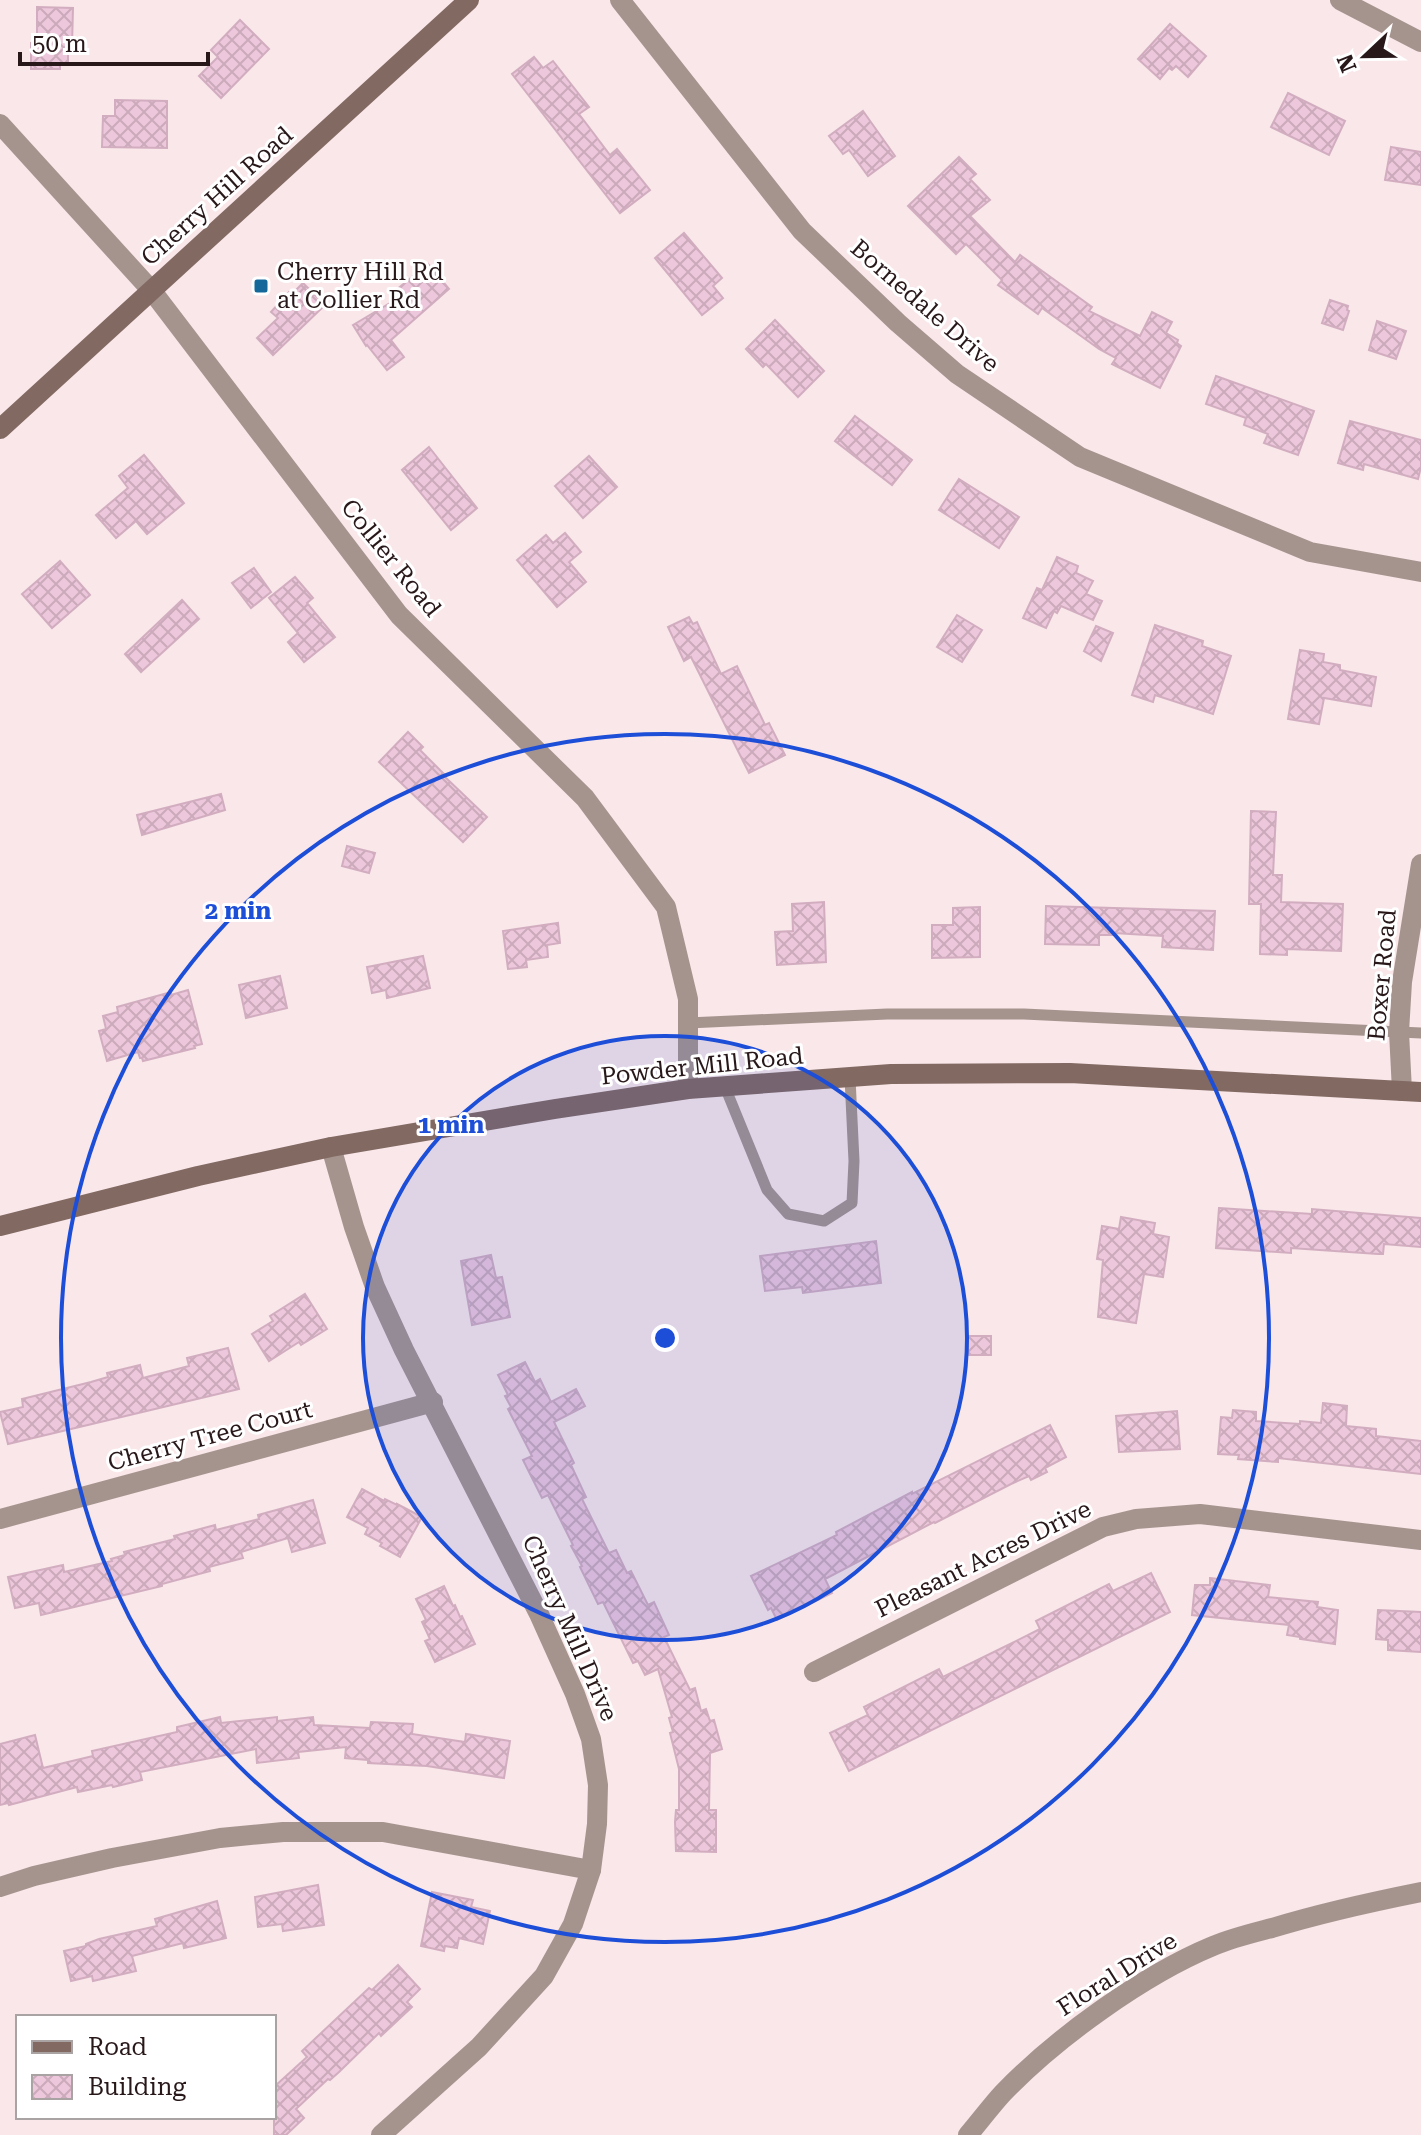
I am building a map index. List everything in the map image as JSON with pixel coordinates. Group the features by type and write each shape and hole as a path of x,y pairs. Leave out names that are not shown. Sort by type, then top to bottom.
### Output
{"main road":[{"name":"Cherry Hill Road","path":"0,429 469,0"},
{"name":"Powder Mill Road","path":"0,1226 198,1176 331,1147 524,1113 688,1089 891,1074 1070,1073 1412,1091"}],"street":[{"name":"Bornedale Drive","path":"620,0 802,231 898,323 957,374 1080,457 1310,552 1421,572"},
{"path":"1340,0 1421,42"},
{"name":"Collier Road","path":"0,124 152,291 399,615 585,798 666,907 688,999 688,1089"},
{"name":"Boxer Road","path":"1412,1091 1399,1032 1402,982 1421,864"},
{"name":"Cherry Mill Drive","path":"331,1147 375,1287 539,1614 575,1694 591,1739 598,1785 591,1870 573,1924 544,1976 479,2047 381,2135"},
{"name":"Cherry Tree Court","path":"0,1519 433,1402"},
{"name":"Pleasant Acres Drive","path":"814,1672 1103,1527 1136,1519 1200,1514 1421,1540"},
{"path":"0,1887 112,1858 220,1838 283,1832 383,1832 591,1870"},
{"name":"Floral Drive","path":"968,2135 1004,2092 1080,2025 1154,1976 1213,1946 1242,1936 1324,1912 1421,1892"}],"lane":[{"path":"688,1023 887,1014 1009,1014 1421,1033"},
{"path":"725,1087 767,1190 788,1214 824,1221 852,1203 854,1161 850,1078"}],"building":[{"path":"37,7 73,8 72,46 68,45 68,63 60,63 60,69 31,69 31,43 37,43"},
{"path":"240,20 269,49 221,98 199,76 218,57 211,50"},
{"path":"1170,24 1206,56 1188,77 1176,66 1172,70 1169,68 1160,79 1138,59"},
{"path":"534,57 543,68 553,61 589,107 579,114 610,155 617,149 650,190 620,213 512,74"},
{"path":"1288,93 1345,121 1329,155 1271,127"},
{"path":"115,100 167,101 167,148 102,147 103,116 115,116"},
{"path":"863,111 895,156 868,176 849,150 843,154 829,136"},
{"path":"1391,147 1421,152 1421,185 1385,180"},
{"path":"959,157 976,174 970,179 990,200 970,216 1015,262 1020,255 1092,307 1089,311 1140,336 1152,312 1172,322 1166,333 1178,340 1181,346 1160,388 1112,364 1116,358 1042,308 1038,314 998,285 1002,280 966,244 956,254 908,206"},
{"path":"684,233 722,278 713,286 723,298 702,315 655,258"},
{"path":"428,264 449,289 391,340 404,357 387,370 353,325 400,297 395,291"},
{"path":"303,283 325,305 273,355 257,338 278,318 271,312 289,292 292,294"},
{"path":"1330,300 1348,306 1343,330 1322,323"},
{"path":"775,320 824,371 798,397 766,364 763,367 746,349"},
{"path":"1377,321 1406,331 1396,359 1369,350"},
{"path":"1216,376 1314,411 1298,455 1264,443 1268,434 1244,425 1246,418 1206,404"},
{"path":"855,416 912,460 892,485 835,441"},
{"path":"1350,421 1421,440 1418,479 1364,464 1363,470 1338,463"},
{"path":"429,447 477,508 451,530 402,470"},
{"path":"144,455 184,503 147,534 136,521 116,538 96,515 128,488 119,476"},
{"path":"589,456 617,487 583,518 555,486"},
{"path":"959,479 1019,517 999,548 939,510"},
{"path":"565,533 581,552 569,562 586,582 557,607 517,560 546,535 553,543"},
{"path":"1057,557 1078,566 1076,573 1093,581 1086,594 1102,601 1093,620 1061,606 1057,613 1054,611 1046,628 1023,618 1037,588 1042,590"},
{"path":"60,561 90,595 52,628 22,594"},
{"path":"254,568 271,592 251,608 232,583"},
{"path":"295,577 313,598 307,603 335,637 304,662 288,642 298,633 269,598"},
{"path":"182,600 199,619 141,672 125,654"},
{"path":"957,615 982,630 962,662 937,647"},
{"path":"689,617 693,624 697,622 721,674 737,666 765,725 769,723 785,755 749,773 691,657 684,661 668,627"},
{"path":"1155,625 1203,641 1202,646 1231,656 1213,714 1155,695 1153,702 1132,695"},
{"path":"1096,626 1113,633 1101,661 1084,651"},
{"path":"1300,650 1324,654 1323,662 1340,665 1340,670 1376,677 1371,706 1324,698 1319,724 1288,719"},
{"path":"408,732 444,776 487,817 463,842 379,762"},
{"path":"221,794 225,810 142,835 137,815"},
{"path":"1251,811 1276,812 1273,875 1282,875 1281,902 1343,904 1341,951 1287,949 1287,955 1260,954 1261,904 1249,904"},
{"path":"347,846 375,853 369,873 342,866"},
{"path":"824,902 826,962 777,965 775,932 793,931 792,904"},
{"path":"1046,906 1215,911 1213,950 1162,947 1163,936 1114,933 1099,935 1099,945 1045,944"},
{"path":"980,907 980,957 932,958 932,925 953,925 953,908"},
{"path":"558,923 560,943 547,945 548,957 526,960 527,967 508,969 503,931"},
{"path":"423,956 430,988 387,998 386,990 372,993 367,967"},
{"path":"280,976 287,1008 246,1018 239,985"},
{"path":"188,990 202,1044 143,1061 138,1052 107,1061 99,1031 106,1029 103,1016 118,1012 117,1007"},
{"path":"1219,1208 1312,1214 1312,1209 1421,1218 1421,1247 1384,1244 1383,1254 1291,1248 1291,1253 1216,1248"},
{"path":"1121,1217 1155,1223 1153,1234 1169,1237 1163,1277 1144,1274 1136,1323 1098,1317 1103,1260 1097,1259 1102,1226 1119,1229"},
{"path":"876,1241 881,1283 803,1293 802,1287 765,1291 760,1256"},
{"path":"491,1255 496,1278 502,1277 510,1317 472,1325 461,1261"},
{"path":"305,1294 327,1329 269,1361 252,1334 273,1321 270,1316"},
{"path":"968,1336 991,1336 991,1355 968,1355"},
{"path":"228,1348 239,1389 8,1444 0,1412 23,1407 22,1399 91,1382 108,1377 107,1373 140,1365 143,1378 189,1366 187,1358"},
{"path":"525,1362 535,1382 540,1379 551,1402 576,1389 585,1406 554,1422 574,1463 571,1465 586,1497 582,1499 609,1553 616,1550 627,1573 631,1571 648,1605 654,1602 669,1635 664,1637 690,1690 695,1688 701,1711 706,1709 710,1721 714,1720 722,1749 710,1753 709,1810 716,1810 716,1852 676,1851 679,1769 670,1733 673,1732 669,1718 672,1717 658,1669 645,1675 638,1661 633,1663 603,1602 598,1604 548,1495 542,1498 523,1460 532,1456 508,1409 511,1407 505,1396 508,1395 498,1375"},
{"path":"1323,1403 1347,1406 1346,1426 1376,1429 1376,1436 1421,1441 1421,1474 1278,1458 1278,1462 1238,1459 1239,1455 1218,1454 1221,1417 1232,1418 1233,1410 1256,1412 1256,1421 1321,1423"},
{"path":"1177,1411 1180,1449 1119,1452 1116,1416"},
{"path":"1050,1425 1066,1457 1045,1468 1047,1472 1031,1480 1029,1476 1011,1484 825,1579 832,1593 777,1620 771,1608 768,1610 751,1576 837,1535 836,1532 912,1492"},
{"path":"362,1489 422,1517 400,1557 365,1534 368,1528 347,1517"},
{"path":"313,1500 325,1543 292,1552 288,1538 241,1552 243,1558 209,1567 210,1571 162,1586 41,1615 39,1603 15,1608 8,1577 63,1565 64,1572 112,1561 125,1555 124,1552 175,1539 174,1536 215,1525 216,1530 259,1519 258,1515"},
{"path":"1151,1573 1170,1612 849,1771 830,1733 868,1715 864,1707 939,1669 943,1677 1040,1629 1036,1621 1109,1584 1113,1591"},
{"path":"1210,1578 1270,1585 1268,1597 1318,1602 1317,1607 1338,1610 1335,1644 1287,1635 1289,1625 1192,1615 1195,1585 1210,1585"},
{"path":"444,1586 475,1644 435,1662 425,1641 430,1639 422,1622 426,1620 416,1599"},
{"path":"1378,1610 1421,1612 1421,1652 1388,1650 1388,1640 1376,1639"},
{"path":"220,1717 221,1723 313,1717 314,1725 370,1728 371,1722 413,1724 412,1734 465,1742 466,1734 510,1741 504,1778 427,1766 368,1763 368,1760 345,1758 346,1747 298,1752 299,1758 257,1763 256,1749 140,1772 142,1780 113,1787 78,1792 77,1787 0,1805 0,1744 35,1735 43,1768 93,1756 92,1751 177,1732 177,1727"},
{"path":"318,1885 324,1925 283,1931 282,1924 258,1927 255,1897"},
{"path":"432,1892 473,1900 471,1907 490,1911 483,1944 459,1938 457,1948 445,1946 444,1951 421,1946"},
{"path":"217,1901 226,1938 184,1948 183,1943 132,1956 136,1971 93,1981 92,1976 71,1981 64,1951 86,1946 99,1939 157,1926 155,1919"},
{"path":"398,1965 420,1989 407,2002 412,2007 296,2109 304,2118 286,2135 274,2135 276,2085 307,2057 302,2051 369,1988 372,1990"}],"place":[{"name":"Cherry Hill Rd at Collier Rd","path":"261,286"}]}
